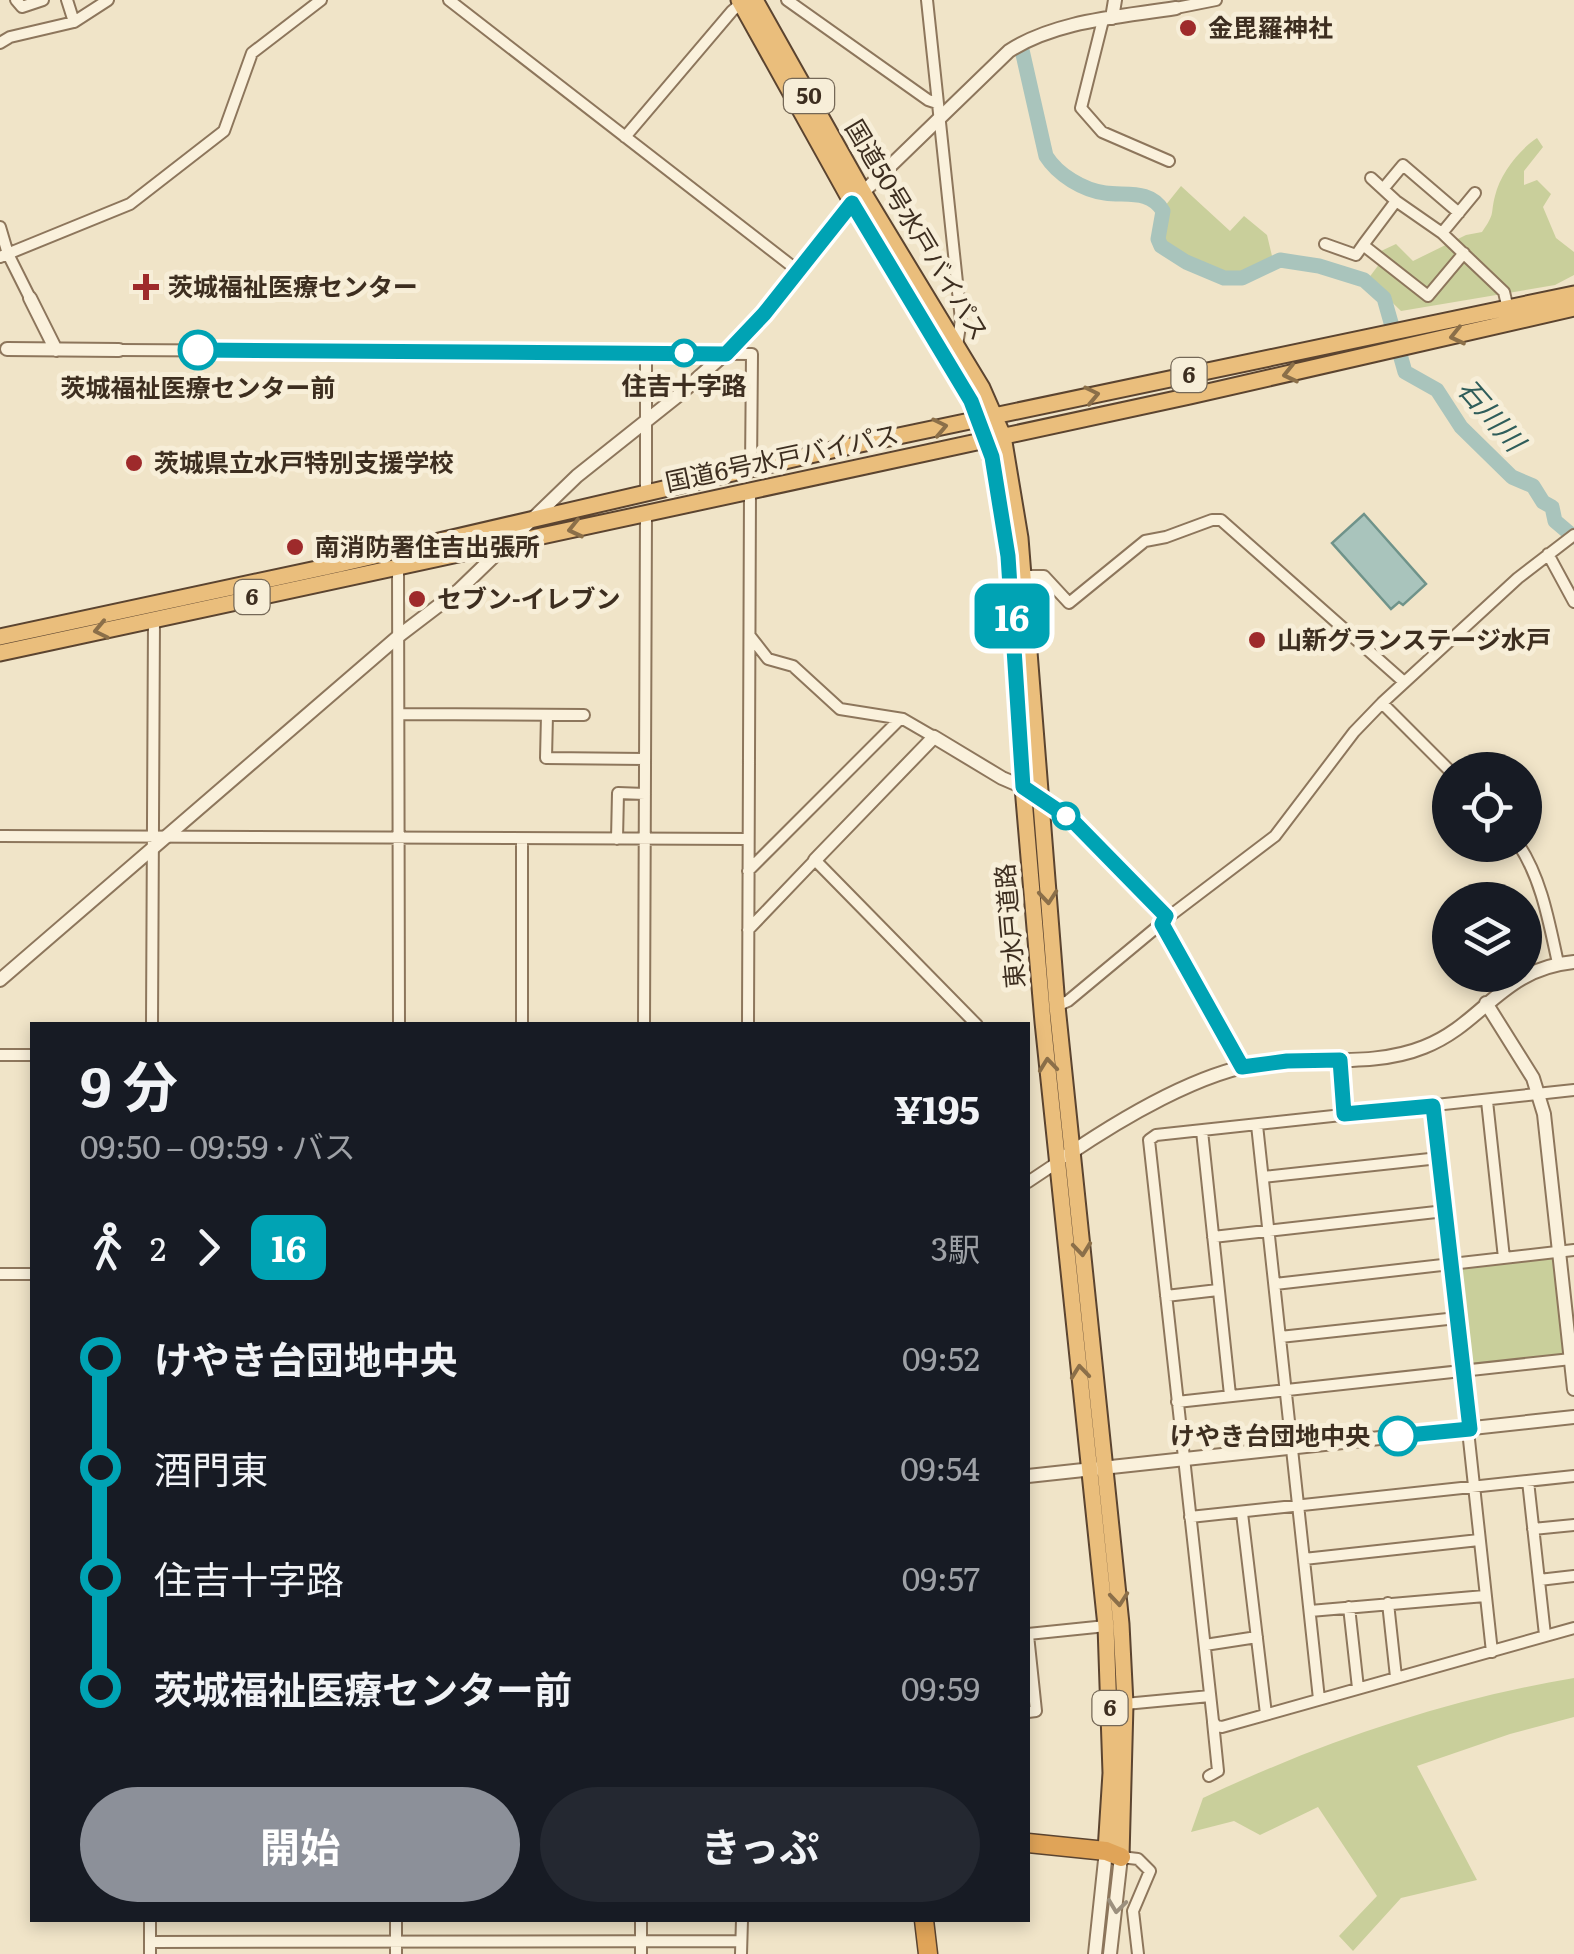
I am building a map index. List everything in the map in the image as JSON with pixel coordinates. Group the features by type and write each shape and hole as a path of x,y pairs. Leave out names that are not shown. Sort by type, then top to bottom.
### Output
{"highway":[{"name":"国道50号水戸バイパス","path":"745,1 979,418"},
{"name":"国道50号水戸バイパス","path":"857,198 957,345 996,415 995,438"},
{"name":"国道6号水戸バイパス","path":"0,637 979,418 1574,294"},
{"name":"国道6号水戸バイパス","path":"0,653 995,438 1574,308"},
{"name":"東水戸道路","path":"979,418 995,438 1017,511 1057,1006 1065,1157"},
{"name":"東水戸道路","path":"995,438 1044,1022 1065,1157 1098,1468 1121,1624 1124,1704 1110,1856"},
{"name":"東水戸道路","path":"1098,1468 1106,1626 1110,1856"},
{"path":"1030,1843 1110,1856"},
{"path":"1030,1854 1110,1856"},
{"path":"916,1922 916,1954"},
{"path":"924,1922 928,1954"}],"street":[{"path":"16,0 22,7 43,0"},
{"path":"67,0 74,22"},
{"path":"0,43 10,37 74,22 108,0"},
{"path":"4,256 130,204 224,132 252,53 321,0"},
{"path":"449,0 796,270"},
{"path":"787,0 928,100 937,102"},
{"path":"927,0 962,320 957,345"},
{"path":"1115,0 1081,108 1102,132 1169,162"},
{"path":"0,980 156,841 459,590 577,476 726,354 764,314 857,198 1010,50 1039,36 1108,19 1216,0"},
{"path":"624,138 745,1"},
{"path":"1383,189 1403,164 1459,212"},
{"path":"1371,178 1464,253 1504,292 1508,308"},
{"path":"1442,233 1475,193"},
{"path":"1325,244 1356,255 1396,201"},
{"path":"0,227 4,256 56,350"},
{"path":"1363,246 1428,296 1464,253"},
{"path":"4,349 752,354 751,469"},
{"path":"646,353 646,492"},
{"path":"748,1022 750,490"},
{"path":"644,1022 646,513"},
{"path":"1024,576 1044,576 1069,602 1145,541 1220,520 1404,682"},
{"path":"1057,1006 1162,918 1276,836 1354,732 1382,703 1572,537"},
{"path":"1548,554 1574,602"},
{"path":"398,566 398,1022"},
{"path":"152,1022 156,841 154,618"},
{"path":"750,636 768,658 793,666 840,708 900,718 1023,787 1072,820 1162,918 1242,1067"},
{"path":"1382,703 1432,752"},
{"path":"400,714 584,715"},
{"path":"547,715 546,758 645,760"},
{"path":"748,871 900,718"},
{"path":"748,930 934,737"},
{"path":"617,840 618,793 645,794"},
{"path":"0,836 156,841 748,839"},
{"path":"522,841 522,1022"},
{"path":"815,860 973,1022"},
{"path":"1528,862 1547,912 1558,963"},
{"path":"1030,1181 1197,1082 1242,1067 1394,1056 1426,1047 1518,978 1558,963 1574,962"},
{"path":"1486,1003 1532,1078 1546,1122 1574,1389"},
{"path":"1030,1031 1044,1022"},
{"path":"0,1056 30,1056"},
{"path":"1340,1060 1344,1114"},
{"path":"1209,1776 1218,1771 1149,1140 1156,1135 1574,1090"},
{"path":"1486,1100 1504,1258"},
{"path":"1433,1106 1492,1652"},
{"path":"1257,1125 1319,1699"},
{"path":"1202,1131 1230,1395"},
{"path":"1263,1178 1439,1158"},
{"path":"1213,1237 1444,1211"},
{"path":"1275,1284 1574,1250"},
{"path":"0,1274 30,1274"},
{"path":"1166,1296 1218,1290"},
{"path":"1280,1337 1457,1318"},
{"path":"1176,1402 1571,1359"},
{"path":"1030,1476 1574,1417"},
{"path":"1190,1517 1574,1476"},
{"path":"1528,1481 1545,1635"},
{"path":"1242,1513 1266,1714"},
{"path":"1533,1529 1574,1525"},
{"path":"1304,1559 1480,1540"},
{"path":"1539,1580 1574,1576"},
{"path":"1310,1610 1485,1596"},
{"path":"1388,1603 1396,1677"},
{"path":"1349,1607 1358,1688"},
{"path":"1030,1634 1106,1626"},
{"path":"1213,1721 1222,1727 1574,1628"},
{"path":"1205,1645 1257,1638"},
{"path":"1030,1653 1036,1711 1030,1712"},
{"path":"1124,1704 1210,1696"},
{"path":"1095,1954 1110,1856"},
{"path":"1110,1856 1110,1954"},
{"path":"1110,1856 1138,1858 1150,1871 1133,1910 1138,1954"},
{"path":"150,1922 150,1948 641,1948 741,1941"},
{"path":"396,1922 396,1949"},
{"path":"641,1948 642,1922"},
{"path":"741,1954 742,1922"}],"green space":[{"path":"1537,138 1543,147 1524,171 1524,185 1537,180 1551,194 1543,207 1556,238 1574,252 1574,275 1555,285 1401,311 1368,279 1380,263 1381,251 1396,244 1413,261 1466,235 1482,232 1506,171"},
{"path":"1181,186 1230,231 1244,216 1267,235 1272,256 1245,273 1227,276 1175,251 1161,238 1165,206"},
{"path":"1550,1257 1554,1261 1564,1351 1560,1356 1470,1365 1465,1362 1455,1273 1459,1267"},
{"path":"1574,1678 1574,1717 1417,1766 1477,1880 1401,1898 1353,1951 1339,1936 1377,1896 1318,1807 1260,1835 1234,1821 1191,1832 1203,1798 1293,1759 1431,1711"}],"water":[{"path":"1364,514 1426,584 1403,605 1399,602 1391,609 1332,543"}],"waterway":[{"name":"石川川","path":"1022,50 1046,156 1057,169 1088,189 1151,199 1163,211 1158,239 1161,246 1224,278 1242,278 1280,260 1319,266 1364,280 1384,298 1405,372 1437,390 1461,427 1512,477 1533,486 1543,502 1552,507 1555,521 1574,537"}],"bus line":[{"name":"16","path":"198,350 726,354 746,336 852,203 971,401 992,457 1004,512 1023,787 1072,820 1166,916 1162,924 1242,1067 1340,1060 1344,1114 1433,1106 1470,1429 1398,1436"}],"place":[{"name":"金毘羅神社","path":"1188,28"},
{"name":"茨城福祉医療センター","path":"146,287"},
{"name":"茨城福祉医療センター前","path":"198,350"},
{"name":"住吉十字路","path":"684,353"},
{"name":"茨城県立水戸特別支援学校","path":"134,463"},
{"name":"南消防署住吉出張所","path":"295,547"},
{"name":"セブン-イレブン","path":"417,599"},
{"name":"山新グランステージ水戸","path":"1257,640"},
{"name":"けやき台団地中央","path":"1398,1436"}]}
